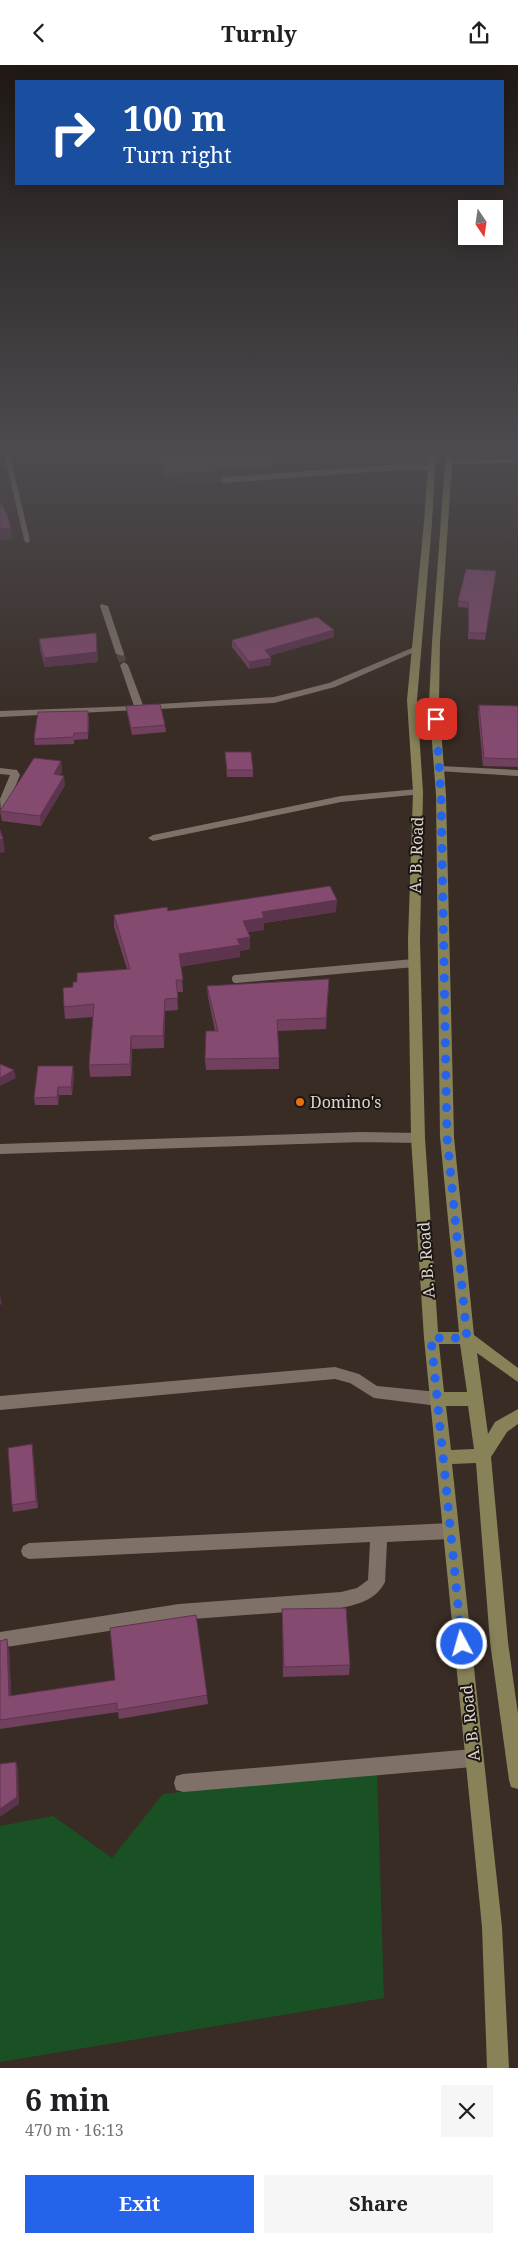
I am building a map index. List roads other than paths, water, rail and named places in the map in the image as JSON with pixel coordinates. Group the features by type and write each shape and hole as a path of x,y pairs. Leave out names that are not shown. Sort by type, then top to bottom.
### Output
{"main road":[{"name":"A. B. Road","path":"424,543 412,700 418,792 414,963 418,1138 431,1338 492,1927 498,2068"},
{"name":"A. B. Road","path":"444,543 434,702 440,769 447,1137 467,1338 483,1457 499,1642 518,1780"},
{"path":"414,665 436,667"},
{"path":"431,1338 467,1338 518,1376"},
{"path":"438,1399 475,1399"},
{"path":"443,1457 483,1457 501,1427 518,1416"}],"street":[{"path":"104,606 120,654"},
{"path":"0,714 274,700 332,685 358,676 386,660 415,649"},
{"path":"124,665 139,708"},
{"path":"440,769 518,773"},
{"path":"0,771 14,772 15,775 1,809"},
{"path":"153,838 342,799 418,792"},
{"path":"0,1403 335,1373 354,1378 374,1392 438,1399"},
{"path":"29,1551 451,1531"},
{"path":"0,1640 179,1612 341,1600 362,1595 373,1588 376,1582 379,1533"},
{"path":"183,1783 473,1758"}],"lane":[{"path":"236,979 414,963"},
{"path":"0,1149 352,1137 418,1138"}],"tunnel":[{"path":"120,654 124,665"}],"place":[{"name":"Domino's","path":"300,1102"}]}
